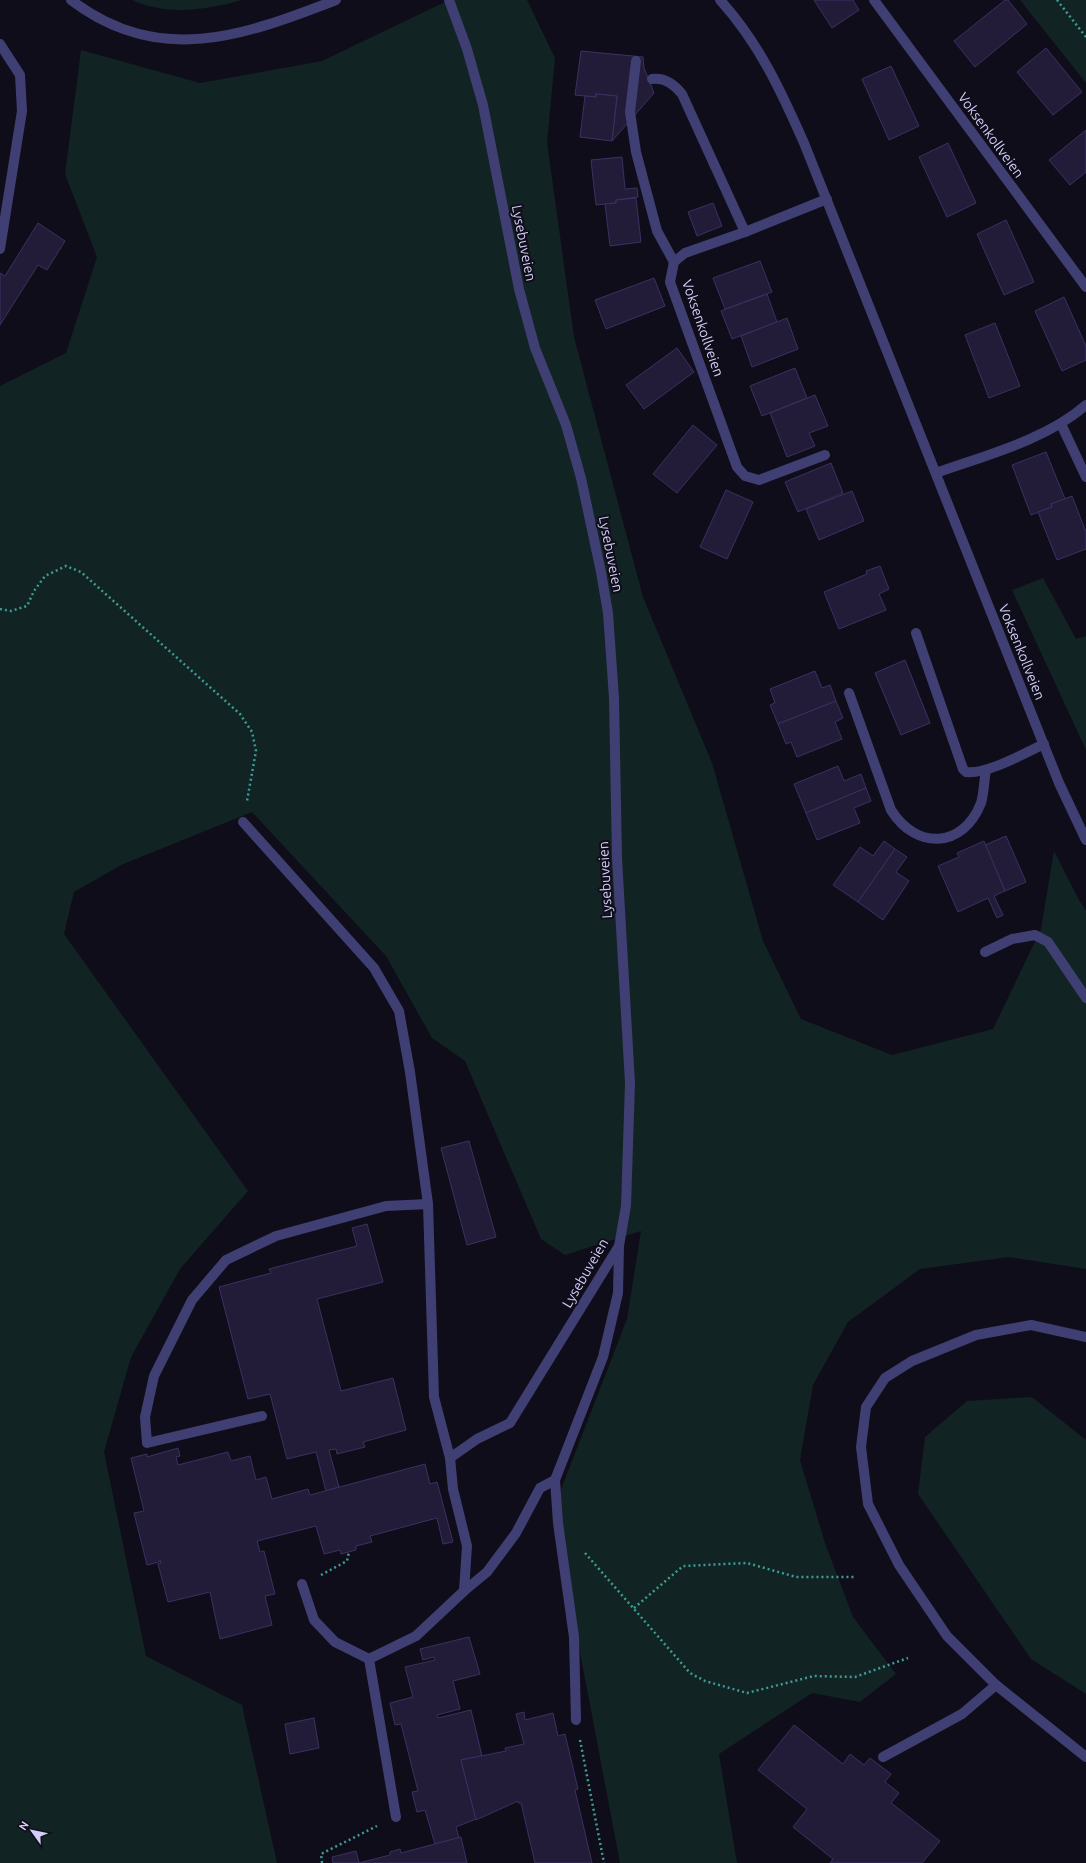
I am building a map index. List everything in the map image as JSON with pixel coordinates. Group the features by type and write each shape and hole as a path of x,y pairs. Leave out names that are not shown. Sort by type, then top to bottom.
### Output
{"street":[{"path":"71,0 101,20 124,30 145,37 184,40 229,34 298,15 336,0"},
{"name":"Lysebuveien","path":"450,0 467,49 483,105 519,289 535,348 566,425 581,478 608,613 614,698 617,858 630,1082 626,1206 619,1246 510,1422 477,1439 450,1458"},
{"name":"Voksenkollveien","path":"720,0 736,19 769,67 798,130 827,199 1059,784 1086,840"},
{"name":"Voksenkollveien","path":"874,0 1086,287"},
{"path":"0,44 20,75 22,111 0,250"},
{"path":"636,61 630,112 636,152 657,232 674,262"},
{"path":"652,79 666,80 675,85 682,94 746,232"},
{"name":"Voksenkollveien","path":"825,455 759,480 745,476 737,467 670,282 674,262 685,253 746,232 827,199"},
{"path":"936,473 1003,449 1061,424 1086,405"},
{"path":"1061,424 1086,477"},
{"path":"916,633 963,769 966,772 973,773 986,770 1044,744"},
{"path":"849,693 891,810 908,830 932,840 945,839 958,834 972,820 981,803 986,770"},
{"path":"243,822 374,968 399,1010 410,1072 428,1204 434,1397 450,1458 453,1489 467,1546 464,1591"},
{"path":"985,952 1012,939 1036,935 1048,942 1086,998"},
{"path":"262,1416 147,1443 145,1417 154,1376 192,1300 226,1260 276,1236 386,1206 428,1204"},
{"path":"576,1720 574,1637 558,1523 555,1480 603,1357 618,1293 619,1246"},
{"path":"1086,1337 1031,1325 976,1335 912,1361 886,1378 866,1407 861,1447 868,1504 899,1565 947,1636 996,1685 1086,1757"},
{"path":"369,1658 416,1636 464,1591 487,1572 512,1538 540,1488 555,1480"},
{"path":"302,1584 314,1620 336,1642 369,1658"},
{"path":"369,1658 396,1817"},
{"path":"883,1757 962,1714 996,1685"}],"path":[{"path":"1057,0 1086,36"},
{"path":"0,608 12,611 27,606 34,592 46,576 66,566 81,572 240,714 252,732 256,751 243,822"},
{"path":"584,1551 690,1673 705,1681 747,1693 814,1676 855,1677 908,1658"},
{"path":"302,1584 347,1561 349,1552"},
{"path":"634,1608 683,1566 747,1563 796,1577 855,1577"},
{"path":"576,1720 604,1863"},
{"path":"322,1863 321,1854 396,1817"}],"shaded area":[{"path":"132,0 242,0 201,9 173,10 145,5"},
{"path":"449,0 527,0 555,58 547,142 574,337 643,597 712,763 763,941 801,1019 892,1055 993,1029 1041,929 1054,851 1086,911 1086,1269 1009,1257 920,1269 848,1322 813,1385 800,1460 825,1543 853,1617 896,1674 860,1702 812,1693 719,1754 737,1863 620,1863 553,1510 627,1319 641,1231 565,1255 541,1239 465,1061 432,1038 386,956 252,812 121,865 74,892 64,934 248,1191 180,1269 131,1357 104,1452 146,1656 242,1705 277,1863 0,1863 0,386 66,353 97,257 65,174 81,50 200,83 322,61"},
{"path":"1020,0 1086,0 1086,83"},
{"path":"1043,578 1076,639 1086,636 1086,750 1012,590"},
{"path":"1032,1397 1086,1440 1086,1694 1031,1659 918,1494 925,1437 967,1401"}],"building":[{"path":"814,0 853,0 859,10 832,28"},
{"path":"1005,0 1008,0 1027,24 975,67 954,41"},
{"path":"1046,48 1082,92 1053,115 1017,72"},
{"path":"581,51 643,57 644,68 654,93 612,141 617,96 596,94 596,97 575,95"},
{"path":"891,66 919,126 889,140 862,79"},
{"path":"596,94 617,96 612,141 580,137 585,96 596,97"},
{"path":"1086,130 1086,172 1070,185 1049,160"},
{"path":"948,143 976,203 947,217 919,157"},
{"path":"622,157 625,189 637,188 638,197 616,200 616,203 596,205 591,160"},
{"path":"636,198 641,242 610,246 605,204 616,203 616,200"},
{"path":"713,203 722,226 697,236 688,212"},
{"path":"1006,220 1034,282 1004,295 977,234"},
{"path":"38,223 65,241 47,270 38,265 0,325 0,273 5,276"},
{"path":"760,261 772,292 725,309 713,278"},
{"path":"654,278 665,306 606,329 595,300"},
{"path":"767,294 777,322 732,339 721,311"},
{"path":"1064,297 1086,346 1086,360 1062,371 1035,311"},
{"path":"787,318 798,349 752,367 741,336"},
{"path":"995,323 1020,386 989,398 965,335"},
{"path":"677,348 694,372 644,409 626,385"},
{"path":"795,368 807,398 762,416 750,386"},
{"path":"815,395 828,426 809,433 815,446 787,457 770,413"},
{"path":"693,425 717,445 677,493 653,474"},
{"path":"1046,452 1065,499 1051,504 1052,507 1031,515 1012,465"},
{"path":"831,463 843,493 798,512 785,482"},
{"path":"726,490 753,502 727,559 700,547"},
{"path":"852,491 864,521 819,540 806,509"},
{"path":"1072,496 1086,532 1086,549 1057,560 1038,512 1052,507 1051,504"},
{"path":"880,566 889,589 879,594 886,610 839,629 824,592 867,574 866,571"},
{"path":"905,660 930,723 901,735 875,673"},
{"path":"815,671 822,688 830,685 836,701 778,724 770,705 775,703 770,689"},
{"path":"836,701 843,718 835,722 842,739 797,757 791,742 786,744 778,724"},
{"path":"838,766 844,781 861,774 866,788 806,813 794,784"},
{"path":"866,788 871,801 854,808 860,823 817,840 806,813"},
{"path":"1006,836 1026,882 1005,891 985,845"},
{"path":"884,841 895,849 858,902 833,885 860,847 873,856"},
{"path":"984,841 1005,891 994,896 1003,915 997,918 988,898 958,912 938,866 959,857 957,853"},
{"path":"895,849 907,857 896,872 909,881 883,920 858,902"},
{"path":"469,1141 496,1237 467,1245 441,1148"},
{"path":"367,1224 383,1282 317,1299 341,1391 393,1378 406,1430 363,1442 365,1447 337,1454 336,1449 329,1450 339,1487 326,1491 316,1452 287,1459 270,1394 248,1399 219,1287 271,1273 269,1269 357,1246 352,1228"},
{"path":"178,1448 180,1456 176,1457 178,1465 228,1452 231,1461 250,1456 256,1480 266,1477 272,1499 308,1489 310,1495 425,1464 430,1484 437,1482 453,1542 443,1544 437,1518 370,1536 372,1542 356,1546 356,1550 341,1554 340,1550 324,1554 316,1526 257,1541 260,1552 264,1551 275,1594 265,1596 272,1625 220,1639 210,1592 168,1602 158,1564 161,1563 160,1560 159,1562 147,1565 134,1513 144,1511 131,1458 147,1454 147,1457"},
{"path":"469,1637 480,1674 453,1681 460,1709 437,1715 438,1718 471,1710 482,1756 461,1760 476,1819 456,1827 459,1838 435,1844 425,1810 417,1812 412,1792 418,1791 401,1724 395,1725 390,1703 413,1697 405,1667 435,1660 434,1657 423,1660 420,1649"},
{"path":"524,1712 525,1720 553,1713 558,1736 565,1734 578,1789 575,1790 592,1863 535,1863 521,1803 518,1803 518,1801 476,1820 461,1760 506,1751 505,1748 524,1744 516,1714"},
{"path":"314,1718 319,1748 290,1754 285,1724"},
{"path":"794,1725 843,1764 850,1754 864,1765 870,1758 891,1774 885,1782 899,1793 891,1803 940,1841 922,1863 830,1863 833,1859 793,1827 807,1809 758,1770"},
{"path":"461,1837 467,1863 359,1863 390,1855 390,1852 400,1849 401,1853"},
{"path":"356,1851 359,1863 333,1863 332,1857"}]}
